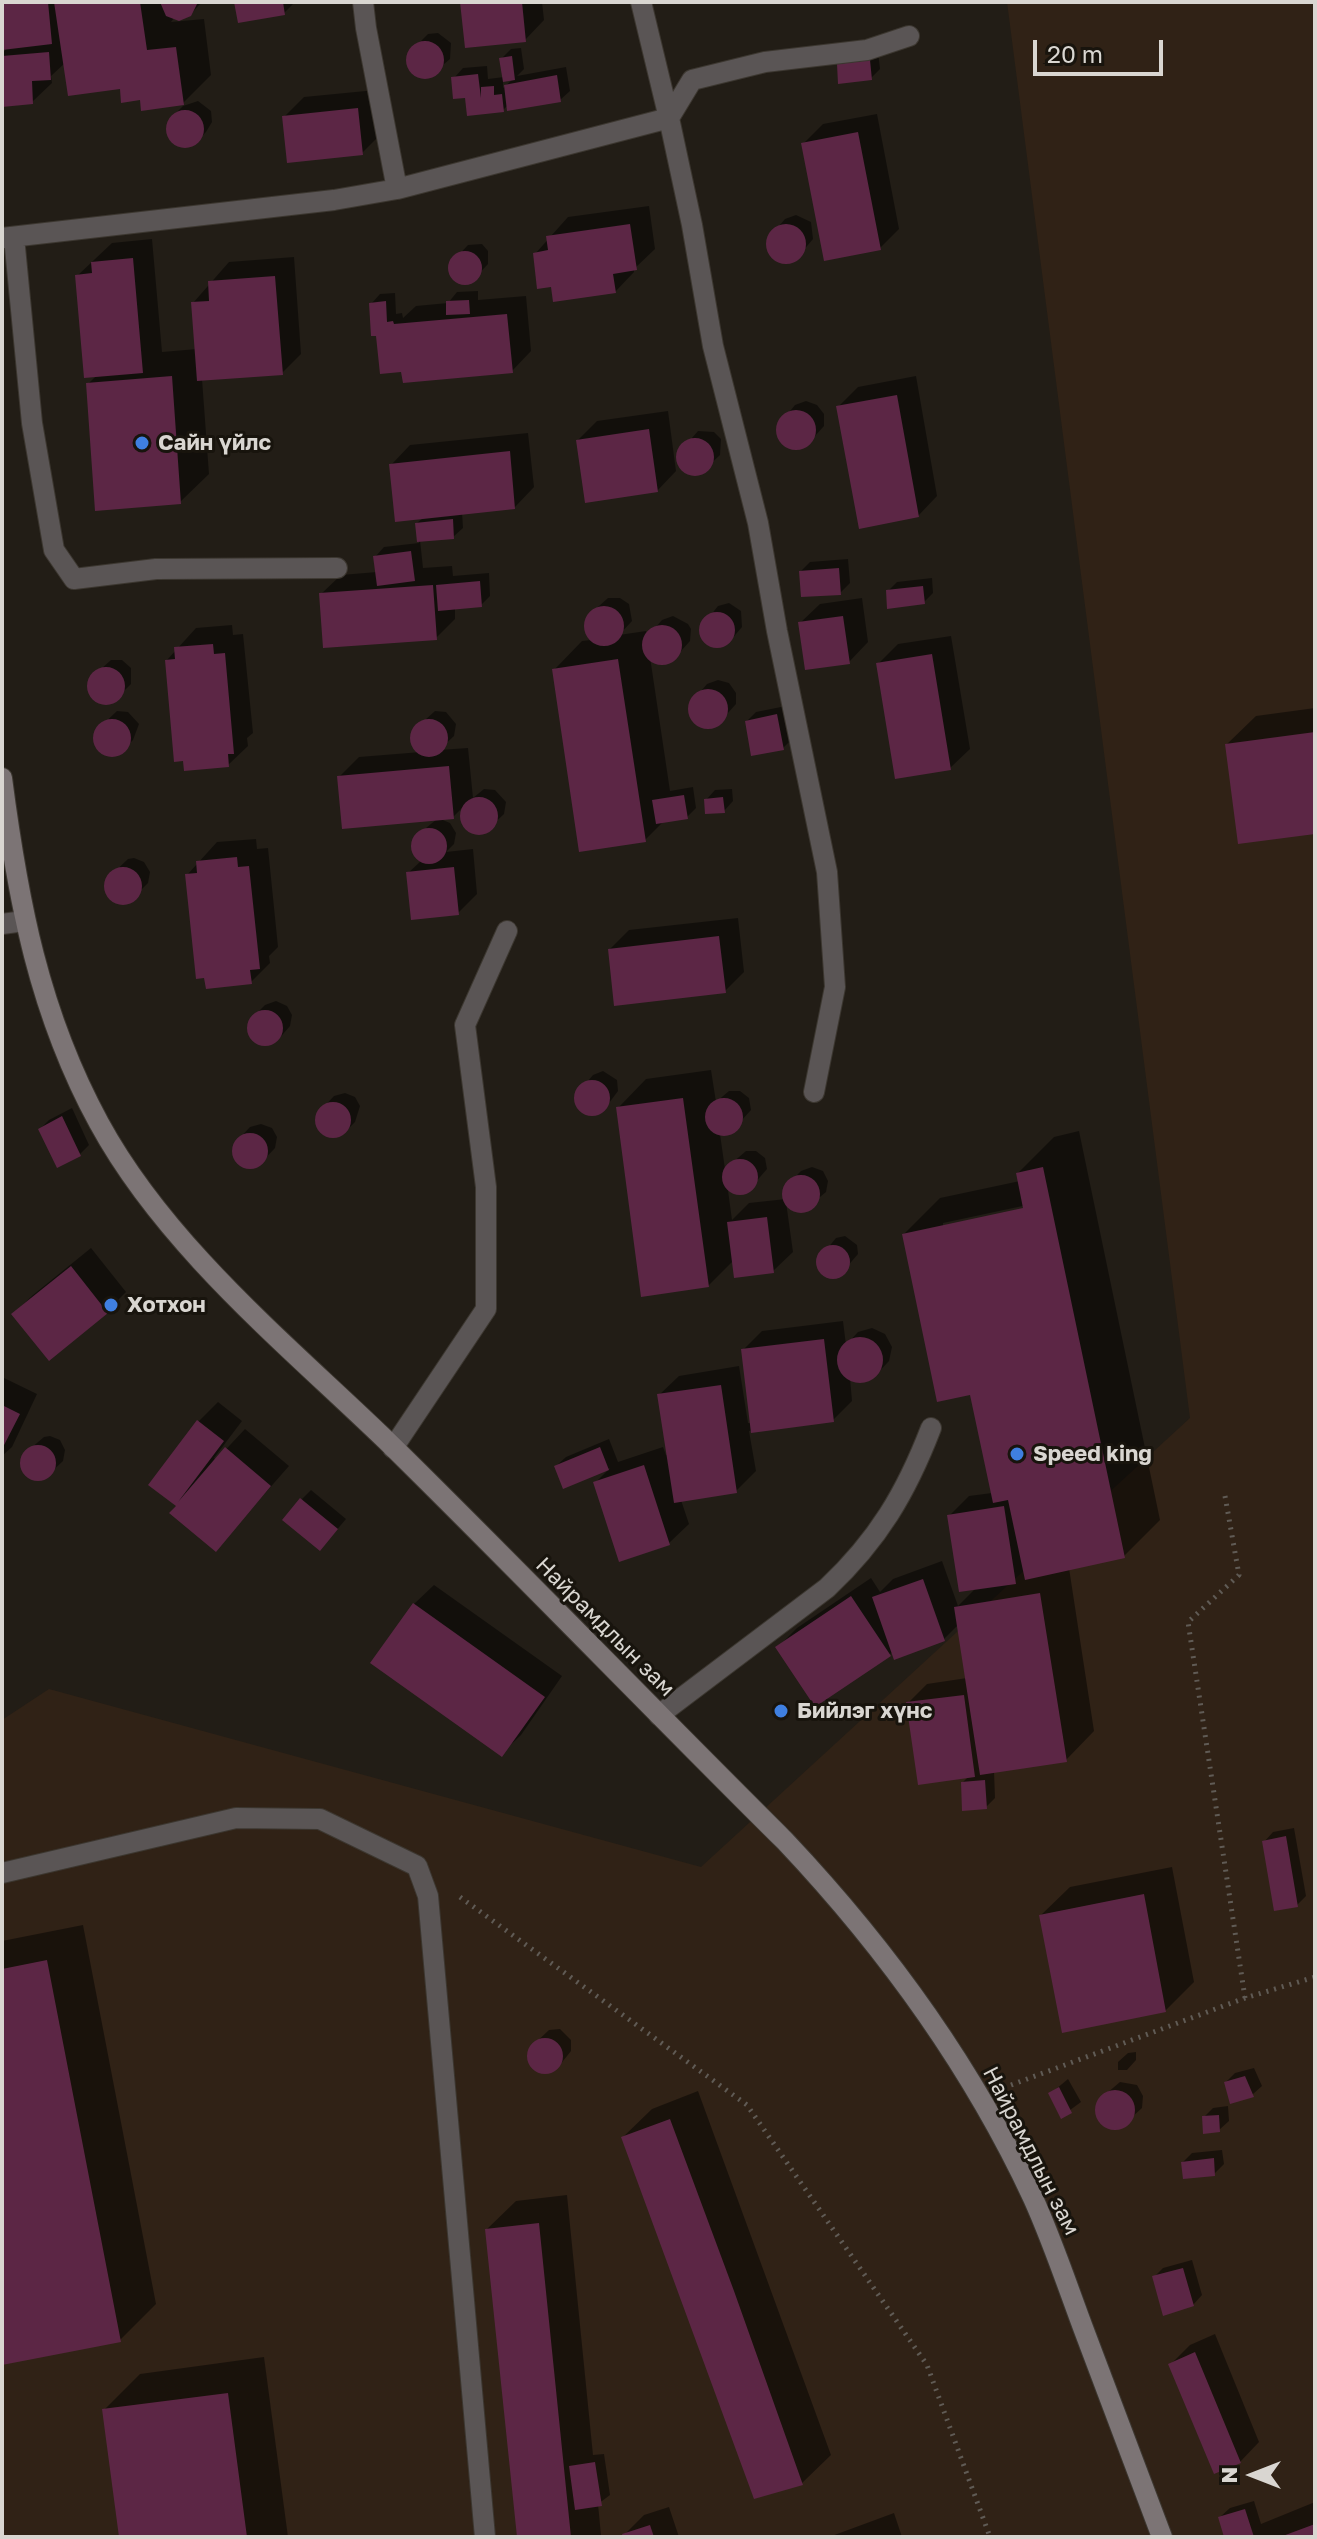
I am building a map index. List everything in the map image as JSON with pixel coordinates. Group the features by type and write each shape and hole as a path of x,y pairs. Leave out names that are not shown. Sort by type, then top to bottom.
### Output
{"main road":[{"name":"Найрамдлын зам","path":"2,778 24,921 38,976 78,1080 130,1173 217,1276 785,1841 896,1969 980,2097 1033,2198 1162,2537"}],"street":[{"path":"363,2 397,189"},
{"path":"641,2 692,225 713,346 758,523 827,872 835,987 814,1092"},
{"path":"337,568 156,569 74,579 54,550 51,536 32,423 8,238 334,200 397,189 669,118 692,80 765,62 867,50 909,36"},
{"path":"2,924 24,921"},
{"path":"393,1448 486,1309 486,1187 465,1025 507,931"},
{"path":"659,1715 827,1588 853,1564 892,1513 931,1428"},
{"path":"2,1873 236,1818 320,1819 417,1866 428,1896 485,2537"}],"path":[{"path":"1225,1496 1239,1575 1188,1622 1245,1998"},
{"path":"417,1866 747,2105 927,2365 990,2537"},
{"path":"980,2097 1245,1998 1315,1977"}],"shaded area":[{"path":"1007,2 1315,2 1315,2537 2,2537 2,1720 49,1689 701,1867 1190,1418"}],"building":[{"path":"2,2 48,2 52,44 2,50"},
{"path":"54,2 140,2 147,50 176,47 184,105 141,111 140,100 121,103 120,89 68,96"},
{"path":"160,2 198,2 191,16 179,21 166,16"},
{"path":"234,2 283,2 285,15 238,23"},
{"path":"460,2 522,2 526,42 465,48"},
{"path":"425,41 438,47 444,60 438,73 425,79 412,73 406,60 412,47"},
{"path":"49,52 51,80 32,81 33,104 2,107 2,56"},
{"path":"512,56 515,80 503,82 499,58"},
{"path":"870,60 872,80 838,84 837,64"},
{"path":"478,74 481,98 481,87 494,86 494,95 502,94 504,112 467,116 465,98 453,99 451,77"},
{"path":"557,75 561,102 507,111 504,85"},
{"path":"358,108 363,155 287,163 282,116"},
{"path":"185,110 198,116 204,129 198,142 185,148 172,142 166,129 172,116"},
{"path":"858,132 881,250 824,261 801,143"},
{"path":"630,224 637,270 613,274 616,293 553,302 551,287 537,289 533,253 548,250 546,236"},
{"path":"786,224 800,230 806,244 800,258 786,264 772,258 766,244 772,230"},
{"path":"465,251 477,256 482,268 477,280 465,285 453,280 448,268 453,256"},
{"path":"133,258 143,373 84,378 75,275 92,273 91,262"},
{"path":"275,276 283,375 197,381 191,302 209,301 208,281"},
{"path":"469,300 470,314 446,315 446,301"},
{"path":"386,301 387,322 393,321 394,324 507,314 513,373 403,383 401,372 380,374 376,336 371,336 369,303"},
{"path":"172,376 181,504 95,511 86,383"},
{"path":"897,395 919,517 859,529 836,406"},
{"path":"796,410 810,416 816,430 810,444 796,450 782,444 776,430 782,416"},
{"path":"649,429 658,492 585,503 576,440"},
{"path":"695,438 708,444 714,457 708,470 695,476 682,470 676,457 682,444"},
{"path":"510,451 515,509 395,522 389,464"},
{"path":"453,519 454,539 417,542 415,523"},
{"path":"411,551 415,581 377,586 373,556"},
{"path":"839,568 841,595 801,597 799,571"},
{"path":"480,581 482,607 438,611 436,585"},
{"path":"433,585 437,640 323,648 319,593"},
{"path":"923,586 925,604 887,609 886,590"},
{"path":"604,606 618,612 624,626 618,640 604,646 590,640 584,626 590,612"},
{"path":"717,612 730,617 735,630 730,643 717,648 704,643 699,630 704,617"},
{"path":"843,616 850,664 805,670 798,622"},
{"path":"662,625 676,631 682,645 676,659 662,665 648,659 642,645 648,631"},
{"path":"213,644 214,654 225,653 234,754 228,754 229,767 184,771 183,761 174,762 165,660 175,659 174,647"},
{"path":"932,654 951,770 895,779 876,663"},
{"path":"618,659 646,842 579,852 552,669"},
{"path":"106,667 119,673 125,686 119,699 106,705 93,699 87,686 93,673"},
{"path":"708,689 722,695 728,709 722,723 708,729 694,723 688,709 694,695"},
{"path":"777,714 784,750 751,756 745,721"},
{"path":"112,719 125,725 131,738 125,751 112,757 99,751 93,738 99,725"},
{"path":"429,719 442,725 448,738 442,751 429,757 416,751 410,738 416,725"},
{"path":"1315,732 1315,834 1238,844 1225,744"},
{"path":"449,766 454,819 342,829 337,776"},
{"path":"684,795 688,819 656,824 652,800"},
{"path":"479,797 492,803 498,816 492,829 479,835 466,829 460,816 466,803"},
{"path":"723,797 725,813 705,814 704,799"},
{"path":"429,828 442,833 447,846 442,859 429,864 416,859 411,846 416,833"},
{"path":"237,857 238,867 249,866 260,969 250,970 252,984 206,989 204,978 196,979 185,874 197,873 196,861"},
{"path":"123,867 136,873 142,886 136,899 123,905 110,899 104,886 110,873"},
{"path":"454,867 459,915 411,920 406,872"},
{"path":"719,936 726,993 614,1006 608,949"},
{"path":"265,1010 278,1015 283,1028 278,1041 265,1046 252,1041 247,1028 252,1015"},
{"path":"592,1080 605,1085 610,1098 605,1111 592,1116 579,1111 574,1098 579,1085"},
{"path":"683,1098 709,1287 641,1297 616,1107"},
{"path":"724,1098 737,1104 743,1117 737,1130 724,1136 711,1130 705,1117 711,1104"},
{"path":"333,1102 346,1107 351,1120 346,1133 333,1138 320,1133 315,1120 320,1107"},
{"path":"62,1116 81,1156 57,1168 38,1129"},
{"path":"250,1133 263,1138 268,1151 263,1164 250,1169 237,1164 232,1151 237,1138"},
{"path":"740,1159 753,1164 758,1177 753,1190 740,1195 727,1190 722,1177 727,1164"},
{"path":"1043,1167 1125,1558 1025,1580 1008,1500 993,1503 970,1395 937,1402 902,1234 1023,1208 1016,1173"},
{"path":"801,1175 814,1181 820,1194 814,1207 801,1213 788,1207 782,1194 788,1181"},
{"path":"767,1217 774,1273 734,1278 727,1222"},
{"path":"833,1245 845,1250 850,1262 845,1274 833,1279 821,1274 816,1262 821,1250"},
{"path":"71,1266 108,1313 49,1361 11,1314"},
{"path":"860,1337 876,1344 883,1360 876,1376 860,1383 844,1376 837,1360 844,1344"},
{"path":"824,1339 834,1422 751,1433 741,1349"},
{"path":"721,1385 737,1493 674,1503 657,1394"},
{"path":"2,1405 20,1414 2,1449"},
{"path":"197,1420 224,1441 178,1502 225,1447 271,1486 216,1552 169,1513 176,1506 148,1485"},
{"path":"38,1445 51,1450 56,1463 51,1476 38,1481 25,1476 20,1463 25,1450"},
{"path":"600,1447 609,1470 563,1489 554,1466"},
{"path":"644,1465 670,1545 619,1562 593,1482"},
{"path":"300,1498 338,1529 320,1551 282,1520"},
{"path":"1004,1506 1016,1584 959,1592 947,1515"},
{"path":"923,1579 945,1641 894,1660 872,1597"},
{"path":"1040,1593 1067,1762 980,1775 954,1607"},
{"path":"851,1596 891,1656 815,1707 775,1647"},
{"path":"413,1603 545,1697 502,1757 370,1663"},
{"path":"964,1695 975,1777 918,1785 906,1702"},
{"path":"985,1780 987,1809 962,1811 961,1782"},
{"path":"1286,1836 1298,1907 1274,1911 1262,1841"},
{"path":"1144,1894 1166,2012 1062,2033 1039,1915"},
{"path":"47,1960 121,2342 2,2365 2,1969"},
{"path":"545,2038 558,2043 563,2056 558,2069 545,2074 532,2069 527,2056 532,2043"},
{"path":"1245,2076 1254,2097 1230,2104 1224,2082"},
{"path":"1059,2087 1072,2113 1061,2119 1048,2093"},
{"path":"1115,2090 1129,2096 1135,2110 1129,2124 1115,2130 1101,2124 1095,2110 1101,2096"},
{"path":"1219,2115 1220,2132 1203,2134 1202,2116"},
{"path":"670,2119 803,2485 754,2499 621,2137"},
{"path":"1214,2158 1215,2176 1183,2179 1181,2162"},
{"path":"539,2223 571,2537 517,2537 485,2229"},
{"path":"1183,2268 1194,2306 1163,2316 1152,2276"},
{"path":"1195,2352 1241,2463 1214,2474 1168,2364"},
{"path":"228,2393 247,2537 119,2537 102,2409"},
{"path":"595,2462 602,2506 575,2510 569,2466"},
{"path":"1245,2509 1254,2537 1224,2537 1218,2517"},
{"path":"1315,2524 1315,2537 1280,2537"},
{"path":"650,2525 654,2537 623,2537 622,2534"}],"place":[{"name":"Сайн үйлс","path":"142,443"},
{"name":"Хотхон","path":"111,1305"},
{"name":"Speed king","path":"1017,1454"},
{"name":"Бийлэг хүнс","path":"781,1711"}]}
